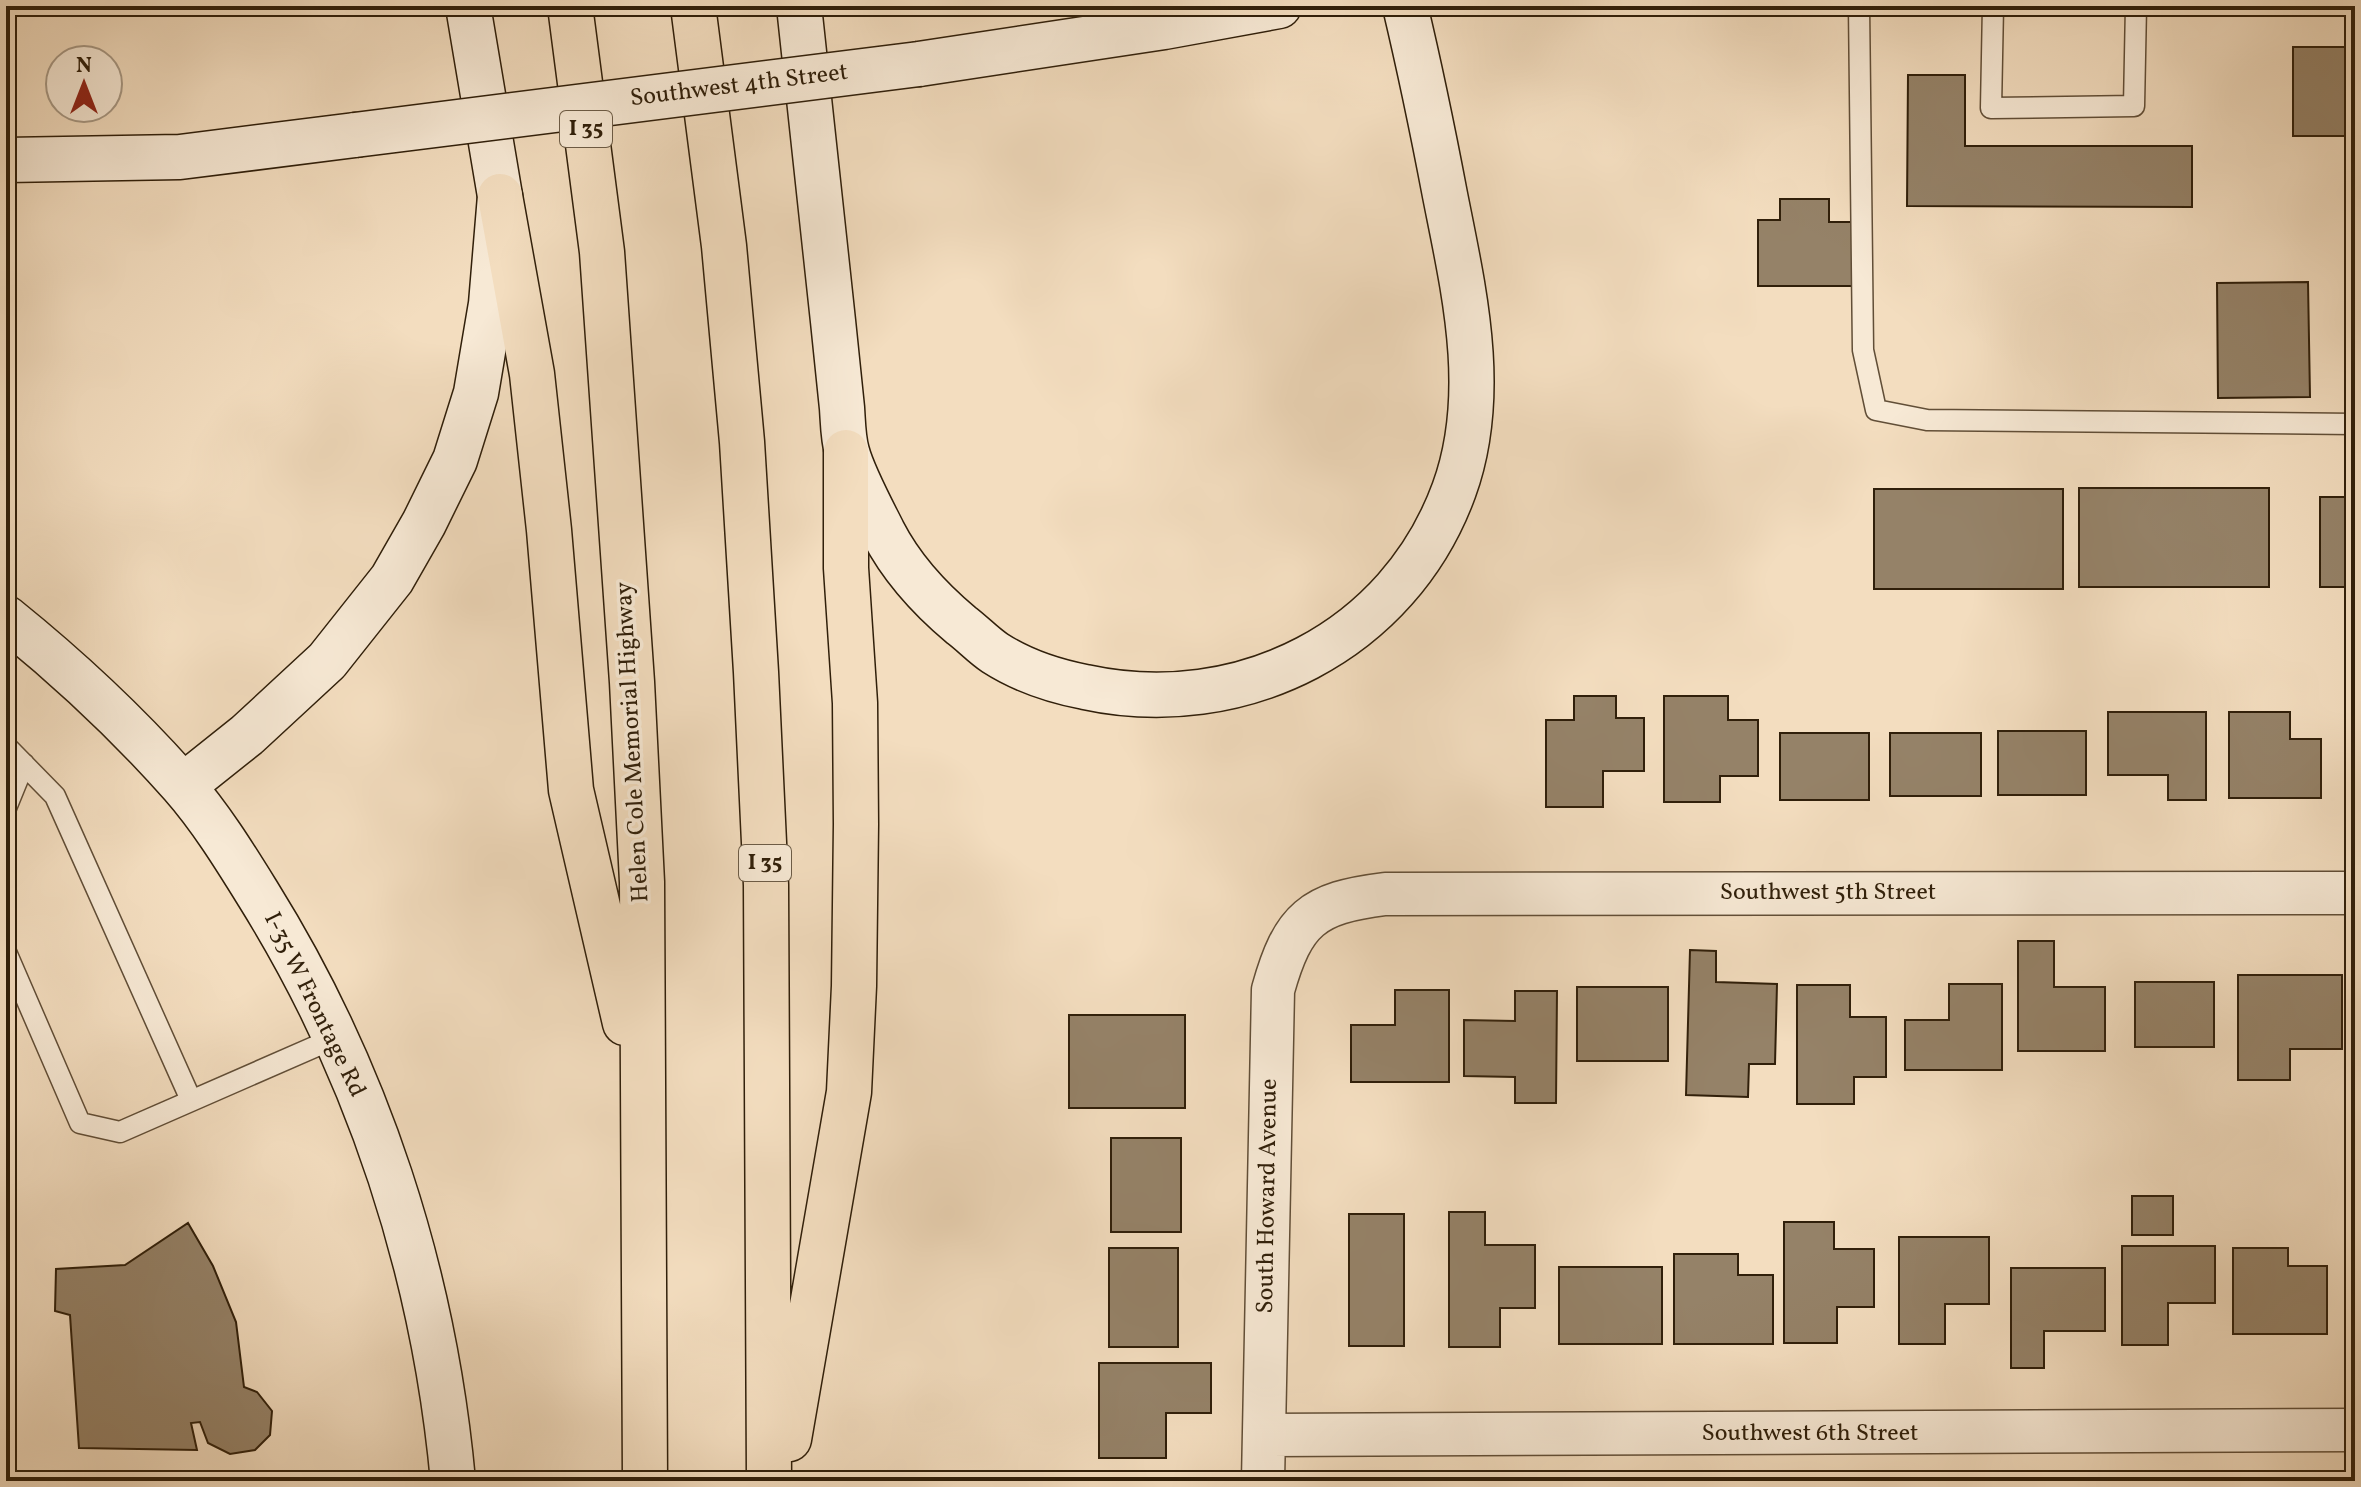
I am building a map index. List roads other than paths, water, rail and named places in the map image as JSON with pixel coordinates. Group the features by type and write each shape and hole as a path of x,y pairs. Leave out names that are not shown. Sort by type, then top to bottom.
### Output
{"highway":[{"name":"Helen Cole Memorial Highway","path":"570,6 602,252 632,682 642,882 645,1481"},
{"name":"I 35","path":"693,6 728,291 742,442 757,703 766,885 769,1481"},
{"path":"500,196 532,374 571,790 642,1095"},
{"path":"782,1481 849,1092 856,824 855,703 846,568 846,452"}],"main road":[{"path":"183,786 247,735 327,661 392,579 455,460 476,393 491,304 500,196 468,6"},
{"path":"799,6 846,452 883,532 930,599 994,653 1030,672 1065,683 1109,693 1153,695 1200,693 1251,682 1292,667 1320,651 1373,612 1407,577 1436,531 1455,488 1468,437 1472,378 1470,334 1423,81 1405,6"},
{"name":"Southwest 4th Street","path":"6,160 180,157 919,64 1164,27 1279,6"},
{"name":"I-35 W Frontage Rd","path":"6,618 83,685 183,786 246,873 286,939 335,1038 385,1155 415,1257 433,1334 447,1418 453,1481"}],"street":[{"name":"Southwest 5th Street","path":"1306,919 1358,897 1385,894 2355,893"},
{"name":"South Howard Avenue","path":"1263,1481 1273,990 1283,955 1306,919"},
{"name":"Southwest 6th Street","path":"1265,1435 2355,1430"}],"lane":[{"path":"1859,6 1863,350 1876,410 1927,420 2355,424"},
{"path":"1993,6 1991,108 2134,106 2136,6"},
{"path":"6,746 55,796 191,1100"},
{"path":"6,808 24,764"},
{"path":"6,952 80,1123 120,1132 335,1038"}]}
